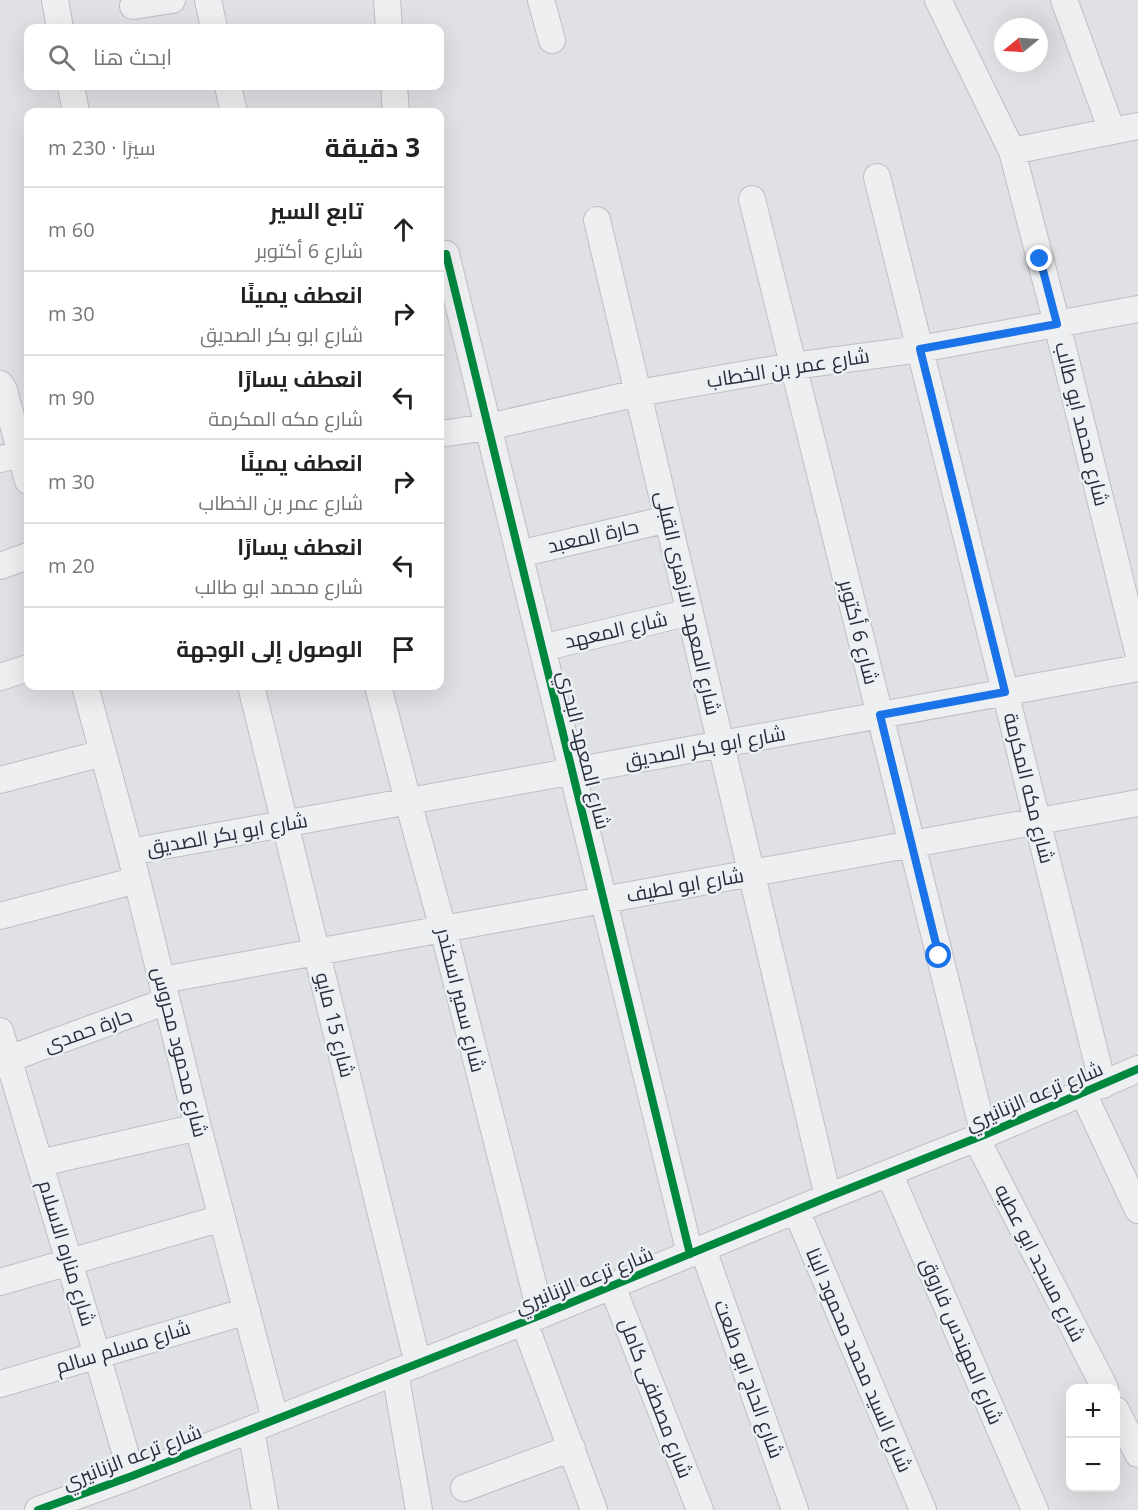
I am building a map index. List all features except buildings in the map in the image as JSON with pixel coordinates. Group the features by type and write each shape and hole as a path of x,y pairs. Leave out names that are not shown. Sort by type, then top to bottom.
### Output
{"street":[{"path":"55,0 59,24"},
{"path":"133,6 172,0"},
{"path":"208,0 213,24"},
{"path":"387,0 389,24"},
{"path":"541,0 552,40"},
{"name":"شارع محمد ابو طالب","path":"938,0 1012,151 1138,652"},
{"path":"1012,151 1131,131 1064,0"},
{"path":"72,90 75,108"},
{"path":"229,90 233,108"},
{"path":"394,90 396,108"},
{"name":"شارع مكه المكرمة","path":"877,177 1037,821 1093,1089"},
{"name":"شارع 6 أكتوبر","path":"752,200 912,844 980,1137"},
{"name":"شارع المعهد الازهرى القبلى","path":"597,220 828,1197"},
{"name":"شارع المعهد البحري","path":"446,254 603,900 696,1251"},
{"name":"شارع عمر بن الخطاب","path":"444,433 488,427 638,393 793,366 920,349 1138,309"},
{"path":"0,384 4,390 11,456 24,475"},
{"name":"حارة المعبد","path":"519,554 668,519"},
{"path":"0,566 24,557"},
{"name":"شارع المعهد","path":"542,648 690,612"},
{"name":"شارع ابو بكر الصديق","path":"130,852 1138,668"},
{"path":"0,677 24,670"},
{"name":"شارع محمود محروس","path":"86,690 130,852 198,1127 275,1419"},
{"name":"شارع 15 مايو","path":"252,690 317,952 407,1368 419,1510"},
{"name":"شارع سمير اسكندر","path":"379,690 443,929 532,1319 594,1510"},
{"path":"0,780 103,753"},
{"name":"شارع ابو لطيف","path":"165,990 317,952 1138,803"},
{"path":"0,916 137,880"},
{"name":"حارة حمدى","path":"4,1061 165,990"},
{"name":"شارع مناره الاسلام","path":"0,1031 4,1061 40,1162 132,1476"},
{"name":"شارع ترعه الزنانيري","path":"38,1510 132,1476 532,1319 980,1137 1138,1069"},
{"path":"1093,1089 1138,1210"},
{"path":"40,1162 198,1127"},
{"name":"شارع مسجد ابو عطيه","path":"980,1137 1102,1384"},
{"name":"شارع المهندس فاروق","path":"889,1173 1035,1510"},
{"name":"شارع السيد محمد محمود البنا","path":"796,1210 922,1510"},
{"path":"0,1282 222,1218"},
{"name":"شارع الحاج ابو طلعت","path":"696,1251 795,1510"},
{"name":"شارع مصطفى كامل","path":"612,1286 700,1510"},
{"name":"شارع مسلم سالم","path":"0,1384 247,1311"},
{"path":"1120,1418 1138,1454"},
{"path":"250,1429 266,1510"},
{"path":"464,1488 572,1448"}],"cycle path":[{"path":"446,254 690,1254"},
{"path":"38,1510 132,1476 541,1315 984,1135 1138,1069"}],"route":[{"path":"939,956 880,715 1005,692 920,349 1057,324 1040,259"}]}
